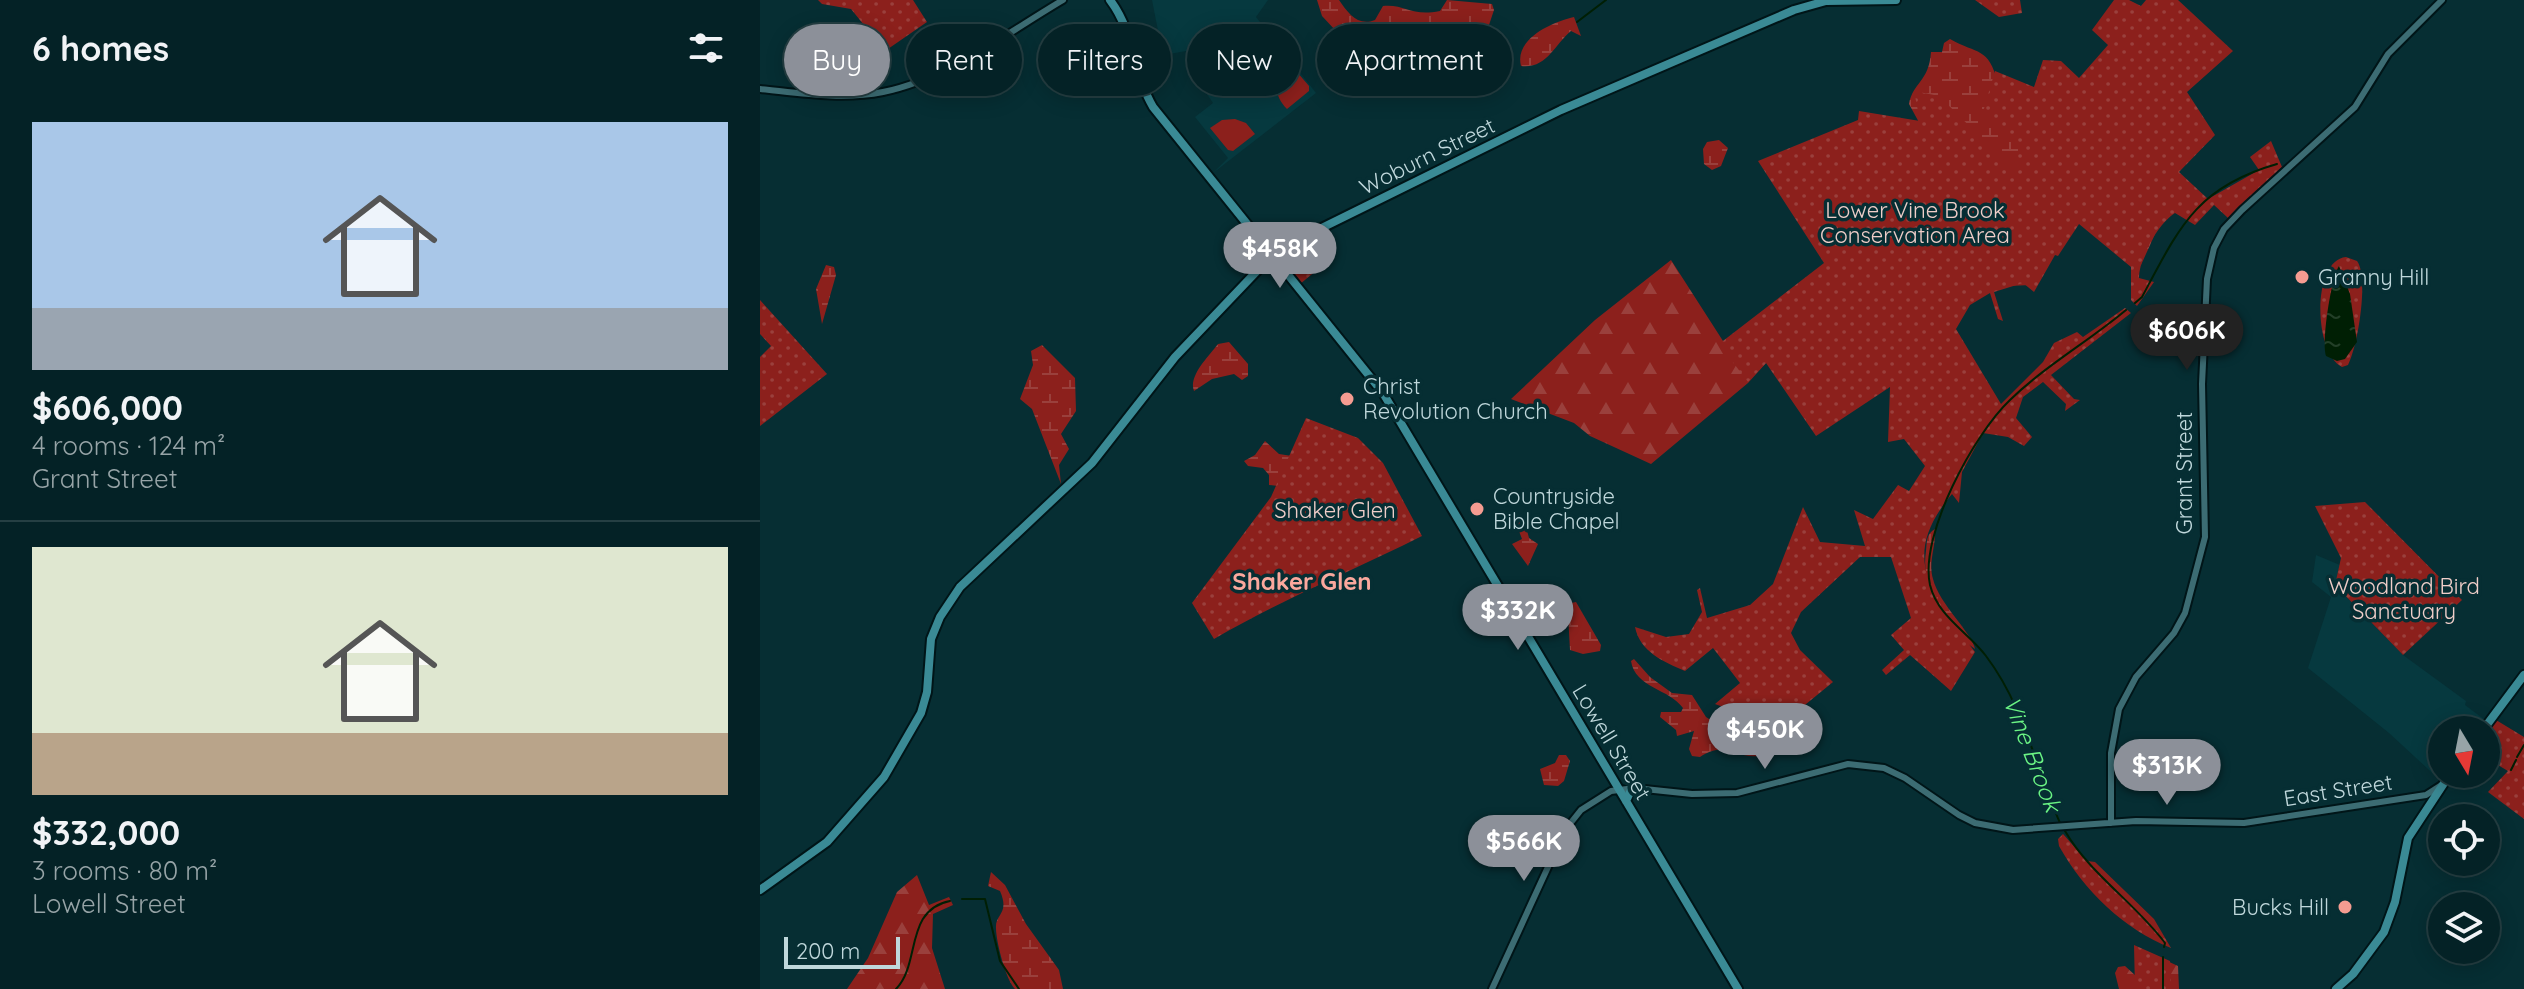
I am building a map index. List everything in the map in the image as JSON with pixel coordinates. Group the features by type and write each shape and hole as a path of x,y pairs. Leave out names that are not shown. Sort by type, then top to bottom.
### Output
{"main road":[{"name":"Woburn Street","path":"760,890 827,842 875,789 921,713 927,692 930,642 944,610 967,578 1092,463 1175,357 1272,255 1297,239 1561,110 1794,10 1826,1 1896,0"},
{"name":"Lowell Street","path":"1112,2 1129,32 1152,106 1383,393 1738,989"},
{"path":"2493,716 2524,675"},
{"path":"1626,801 1632,788"},
{"path":"2336,989 2353,974 2387,927 2408,838 2440,788"}],"street":[{"path":"760,89 844,95 904,86 953,64 1063,0"},
{"name":"Grant Street","path":"2111,823 2111,753 2119,709 2136,677 2171,637 2185,613 2205,537 2202,384 2207,279 2214,248 2224,229 2243,209 2353,110 2388,53 2442,0"},
{"name":"East Street","path":"1492,989 1571,822 1591,801 1619,790 1737,793 1827,767 1859,763 1905,778 1959,815 2000,829 2111,823 2242,823 2424,795 2436,788"},
{"name":"East Street","path":"2424,795 2428,804"}],"shaded area":[{"path":"1152,0 1268,0 1256,17 1262,24 1187,24 1187,54 1186,51 1171,54 1171,24 1157,24"},
{"path":"1301,74 1316,93 1213,173 1228,158 1195,117 1213,103 1208,96 1301,96"},
{"path":"2316,555 2340,565 2335,585 2403,655 2466,701 2465,705 2480,716 2428,716 2428,769 2389,733 2308,668 2331,597 2312,582"}],"green space":[{"path":"818,0 913,0 927,22 906,24 906,36 890,48 890,24 863,24 851,9 822,4"},
{"path":"1317,0 1339,0 1350,14 1363,22 1375,20 1383,6 1430,12 1440,11 1447,0 1492,4 1494,10 1489,24 1329,24 1322,16"},
{"path":"1975,0 2020,0 2022,13 1999,17"},
{"name":"Lower Vine Brook Conservation Area","path":"2114,0 2129,0 2141,6 2146,0 2178,0 2233,51 2187,92 2215,135 2179,172 2208,199 2259,170 2250,157 2271,141 2282,167 2228,218 2214,205 2195,225 2175,213 2169,218 2156,233 2142,261 2139,278 2154,282 2137,306 2131,300 2131,267 2079,224 2058,256 2055,255 2034,292 2023,283 1994,292 2003,321 1998,319 1990,293 1970,305 1956,329 2001,404 2043,362 2054,343 2077,332 2083,337 2125,308 2131,313 2051,375 2074,399 2080,400 2065,411 2066,404 2043,382 2023,397 2016,418 2032,437 2024,446 2008,437 1983,433 1962,472 1959,503 1952,494 1936,517 1927,538 1924,558 1928,576 1946,613 1975,652 1951,691 1910,655 1886,675 1882,670 1904,650 1891,635 1911,618 1891,557 1860,557 1801,612 1791,633 1800,650 1833,682 1778,727 1715,704 1740,683 1713,648 1685,671 1647,650 1635,627 1666,637 1689,634 1702,612 1697,590 1700,588 1707,618 1750,605 1773,584 1803,507 1820,542 1865,546 1854,510 1873,519 1898,485 1909,491 1925,466 1904,439 1888,442 1890,387 1816,436 1766,363 1748,382 1719,344 1824,263 1758,161 1858,120 1859,111 1920,121 1914,91 1939,96 2013,169 2020,146 1983,112 1995,71 2034,87 2043,60 2061,61 2079,78 2108,45 2092,30"},
{"path":"1574,17 1581,36 1571,31 1544,60 1521,66 1520,56 1529,40 1555,23"},
{"path":"1950,39 1986,57 1998,83 2155,234 2141,265 2138,267 2089,192 2031,285 2008,286 1909,104 1927,70 1931,52 1942,52 1944,43"},
{"path":"1301,77 1309,86 1309,91 1287,109 1279,97 1301,96"},
{"path":"1235,119 1246,123 1255,134 1233,151 1228,150 1210,128 1222,120"},
{"path":"1719,140 1728,148 1721,166 1712,170 1704,164 1703,149 1707,142"},
{"path":"1309,237 1322,266 1300,284 1280,256"},
{"path":"2346,257 2357,261 2362,296 2352,356 2348,365 2342,367 2332,358 2326,344 2320,308 2327,273 2335,262"},
{"path":"1671,260 1723,341 1766,363 1748,383 1651,464 1590,436 1574,423 1511,399 1595,320"},
{"path":"826,265 834,267 836,275 822,324 816,289"},
{"path":"760,300 827,374 760,426 760,357 771,346 760,334"},
{"path":"1229,342 1248,364 1248,376 1242,380 1234,374 1212,379 1194,391 1194,379 1200,366 1218,344"},
{"path":"1042,345 1075,378 1076,411 1061,434 1069,449 1059,465 1061,484 1032,409 1020,399 1033,365 1031,351"},
{"name":"Shaker Glen","path":"1306,418 1358,438 1383,463 1422,536 1291,598 1214,639 1192,603 1271,497"},
{"path":"1265,441 1279,454 1292,456 1278,486 1269,485 1269,475 1263,468 1248,466 1244,461 1255,455"},
{"name":"Woodland Bird Sanctuary","path":"2365,502 2462,600 2403,655 2335,585 2341,558 2315,506"},
{"path":"1520,521 1525,523 1529,538 1538,544 1528,566 1512,544 1522,539 1517,526"},
{"path":"1935,529 1931,567 1936,589 1975,649 1945,619 1931,593 1925,565 1928,536"},
{"path":"1576,602 1601,645 1600,651 1583,654 1570,650 1568,614 1571,603"},
{"path":"1634,659 1650,677 1672,693 1692,695 1706,717 1737,737 1735,747 1760,751 1763,755 1747,756 1718,750 1700,757 1692,756 1689,749 1694,731 1677,736 1676,730 1660,717 1661,712 1681,712 1683,708 1639,677 1631,661"},
{"path":"2500,722 2524,737 2524,819 2488,792 2492,788 2500,788 2500,779 2508,771 2500,766"},
{"path":"1559,755 1566,755 1570,761 1564,781 1558,786 1544,785 1540,769 1555,763"},
{"path":"2063,834 2087,861 2095,862 2154,919 2171,948 2137,930 2093,893 2059,846 2058,839"},
{"path":"991,872 1005,885 1026,924 1059,970 1063,989 1015,989 1008,978 996,934 1003,899 1000,891 988,886"},
{"path":"917,875 929,905 949,897 953,905 933,914 932,948 945,989 847,989 868,958 897,892"},
{"path":"2134,945 2170,961 2171,989 2135,989"},
{"path":"2165,960 2178,966 2179,989 2119,989 2115,973 2118,967 2125,966 2136,976"}],"water":[{"path":"2339,266 2350,294 2357,342 2345,359 2337,361 2326,356 2325,338 2330,296"}],"waterway":[{"path":"1577,22 1606,0"},
{"name":"Vine Brook","path":"2135,303 2142,297 2180,231 2208,198 2249,173 2277,164"},
{"name":"Vine Brook","path":"2060,823 2010,695 1979,647 1940,606 1930,585 1929,564 1933,540 1952,486 1996,416 2038,376 2126,310"},
{"path":"2517,757 2524,745"},
{"path":"2511,770 2516,760"},
{"name":"Vine Brook","path":"2065,831 2087,861 2153,928 2165,943 2164,947"},
{"path":"962,899 985,899 1000,961 1019,989"},
{"path":"896,989 909,966 919,926 935,906 950,901"},
{"name":"Vine Brook","path":"2163,957 2163,989"}],"place":[{"name":"Granny Hill","path":"2302,277"},
{"name":"Christ Revolution Church","path":"1347,399"},
{"name":"Countryside Bible Chapel","path":"1477,509"},
{"name":"Bucks Hill","path":"2345,907"}],"district":[{"name":"Shaker Glen","path":"1302,581"}]}
